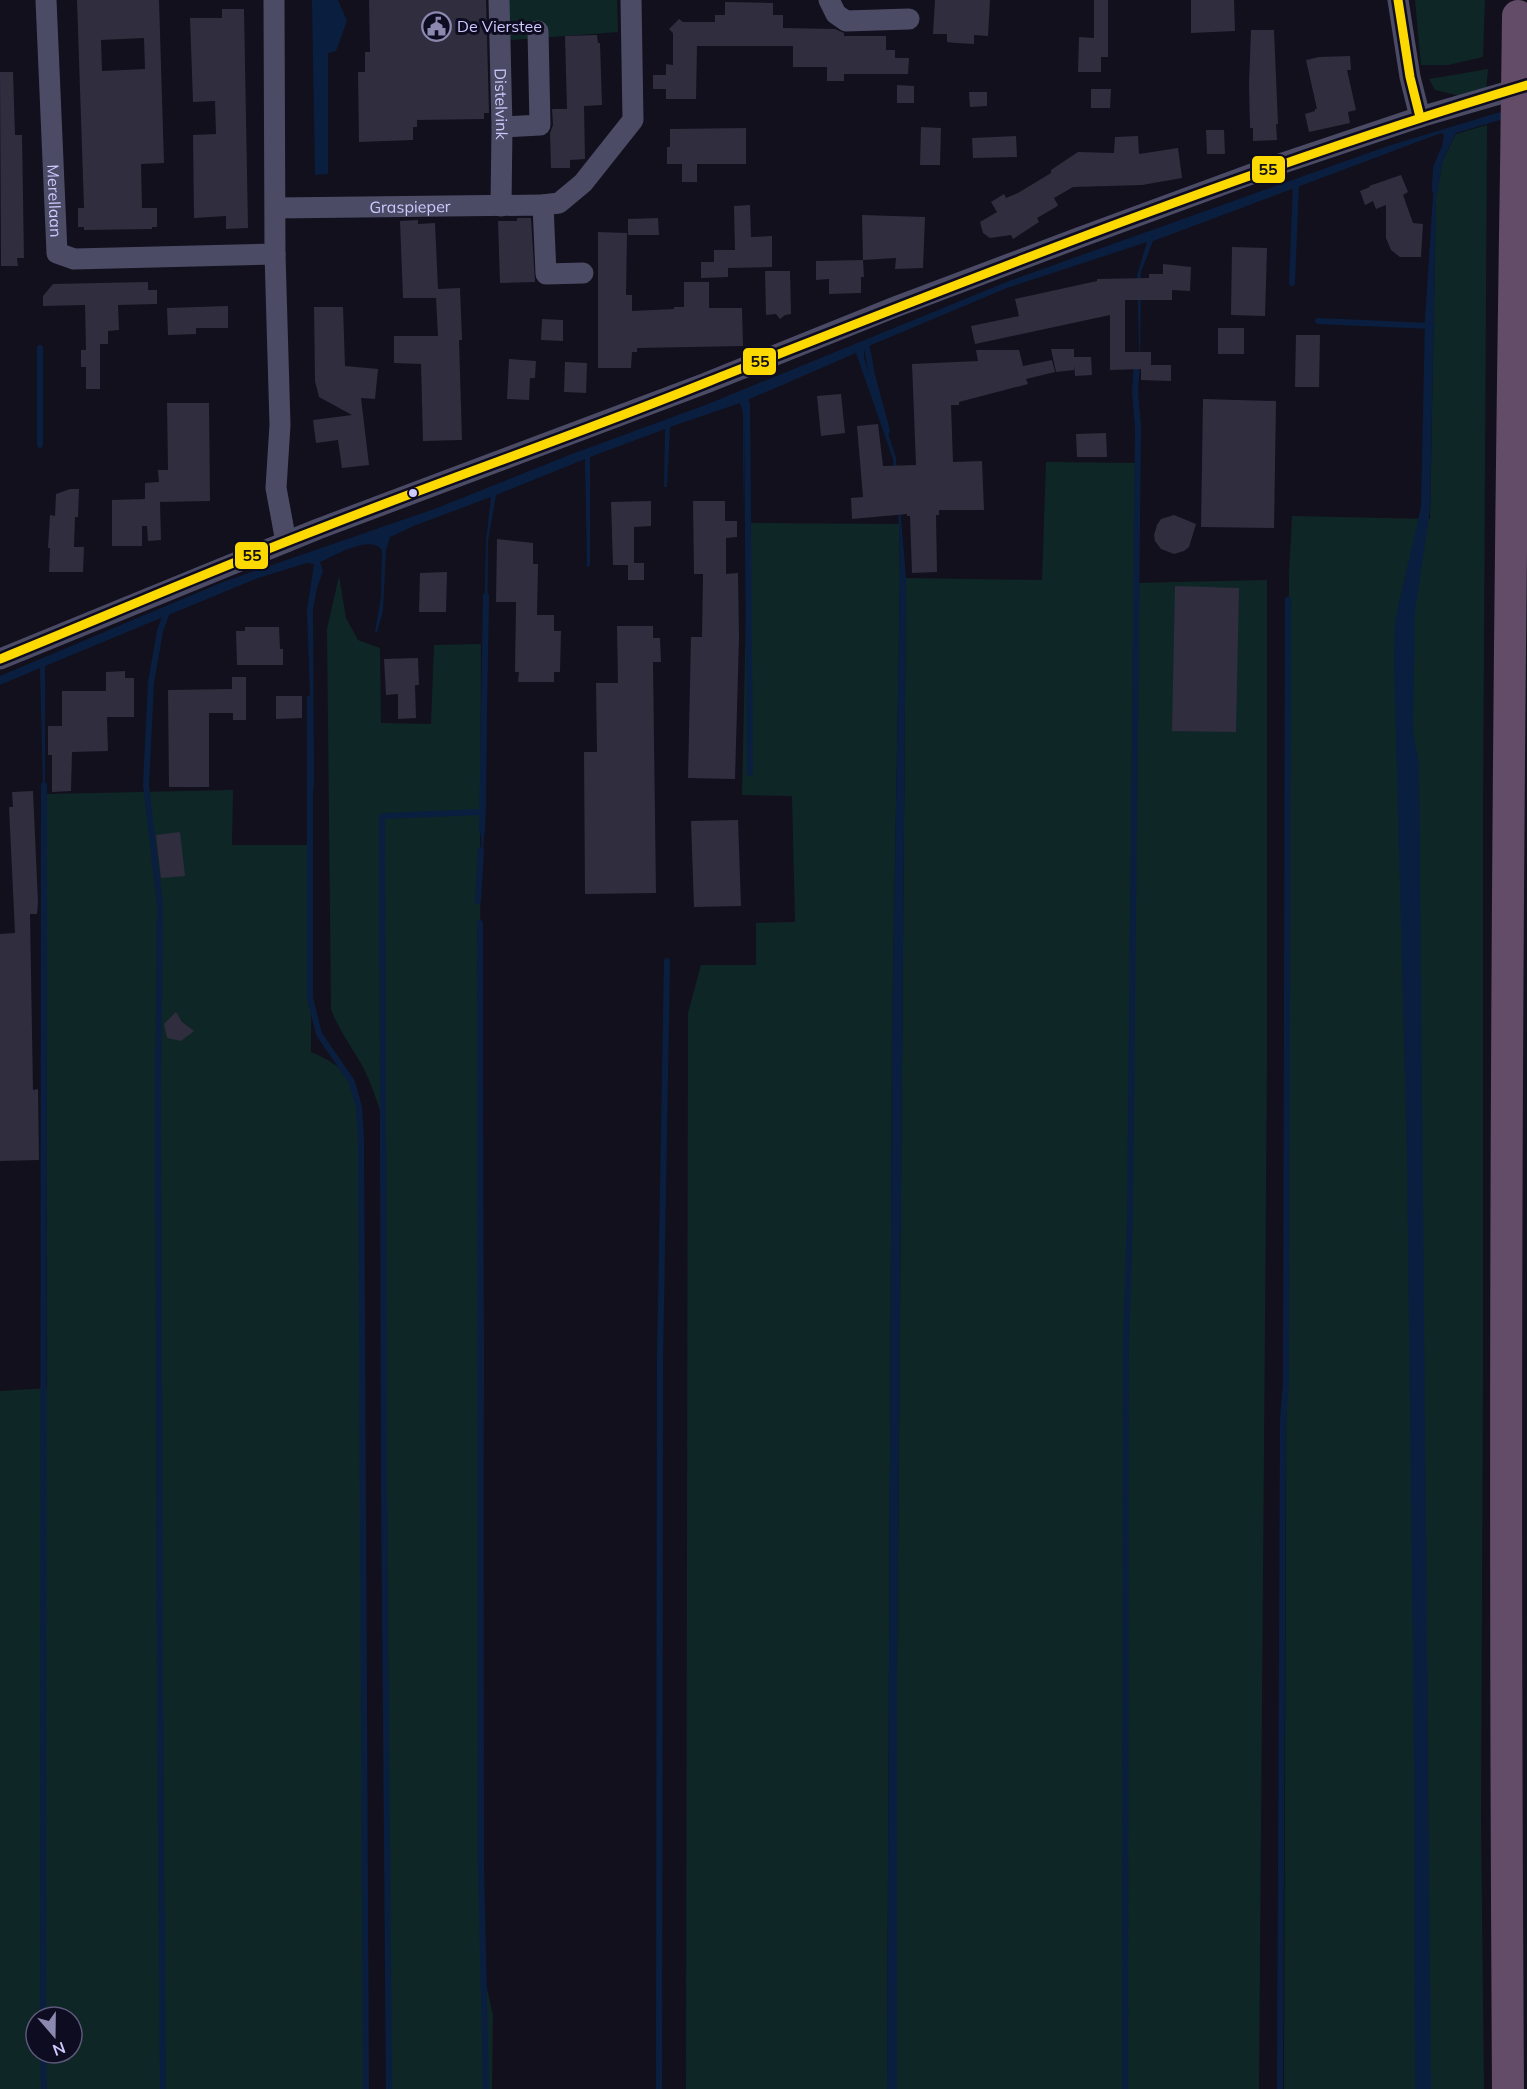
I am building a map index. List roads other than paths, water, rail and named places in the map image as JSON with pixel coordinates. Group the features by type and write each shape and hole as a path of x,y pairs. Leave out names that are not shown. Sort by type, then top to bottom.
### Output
{"highway":[{"path":"1508,2089 1508,1061 1511,496 1518,8"}],"street":[{"name":"Merellaan","path":"46,0 57,253 74,259 275,254"},
{"path":"274,0 275,254 280,425 276,489 286,542"},
{"name":"Distelvink","path":"499,0 501,206"},
{"name":"Graspieper","path":"276,208 501,206 559,203 583,183 633,120 631,0"},
{"path":"829,0 836,14 846,21 909,19"},
{"path":"1398,0 1410,77 1420,117"},
{"path":"502,127 540,125 538,31"},
{"path":"0,659 286,542 706,383 888,309 1250,174 1420,117 1527,85"},
{"path":"543,205 546,274 583,273"}],"water":[{"path":"312,0 338,0 347,21 336,51 328,53 328,174 315,175"},
{"path":"1527,104 1527,112 1456,133 1443,160 1436,196 1430,510 1415,611 1413,731 1419,765 1431,2089 1415,2089 1414,1741 1407,1157 1394,659 1395,620 1421,507 1425,319 1433,196 1444,135 1441,133 1153,241 1141,272 1140,377 1137,275 1147,242 1007,288 864,348 864,358 896,458 906,578 897,1671 897,2089 887,2089 892,1038 900,578 899,525 893,459 856,353 745,401 743,514 743,413 740,403 670,427 667,487 664,487 665,429 590,457 590,566 587,567 585,459 496,495 488,541 486,809 482,865 481,833 485,808 486,541 491,497 390,537 386,550 383,611 377,632 375,632 381,597 382,550 369,544 361,545 320,562 323,571 313,609 314,788 311,788 307,610 314,564 307,563 258,578 45,666 45,791 43,791 40,668 0,685 0,676 223,582 437,508 572,454 708,404 1009,281 1391,145"}],"waterway":[{"path":"1435,190 1436,168 1443,151"},
{"path":"1292,283 1296,183"},
{"path":"1318,321 1431,326"},
{"path":"866,343 887,431"},
{"path":"40,348 40,445"},
{"path":"1125,2089 1126,1345 1130,1215 1137,362"},
{"path":"744,397 747,404 750,773"},
{"path":"482,831 486,596"},
{"path":"1280,2089 1283,1420 1286,1383 1288,600"},
{"path":"163,2089 158,1089 160,905 146,785 151,683 160,631 167,612"},
{"path":"310,698 310,998 319,1034 352,1082 359,1107 361,1140 366,2089"},
{"path":"43,2005 44,785"},
{"path":"389,2089 382,819 383,816 482,812"},
{"path":"478,901 481,850"},
{"path":"480,923 481,1866 486,2089"},
{"path":"659,2089 660,1361 667,961"},
{"path":"43,2065 44,2089"}],"place":[{"name":"De Vierstee","path":"436,26"}]}
